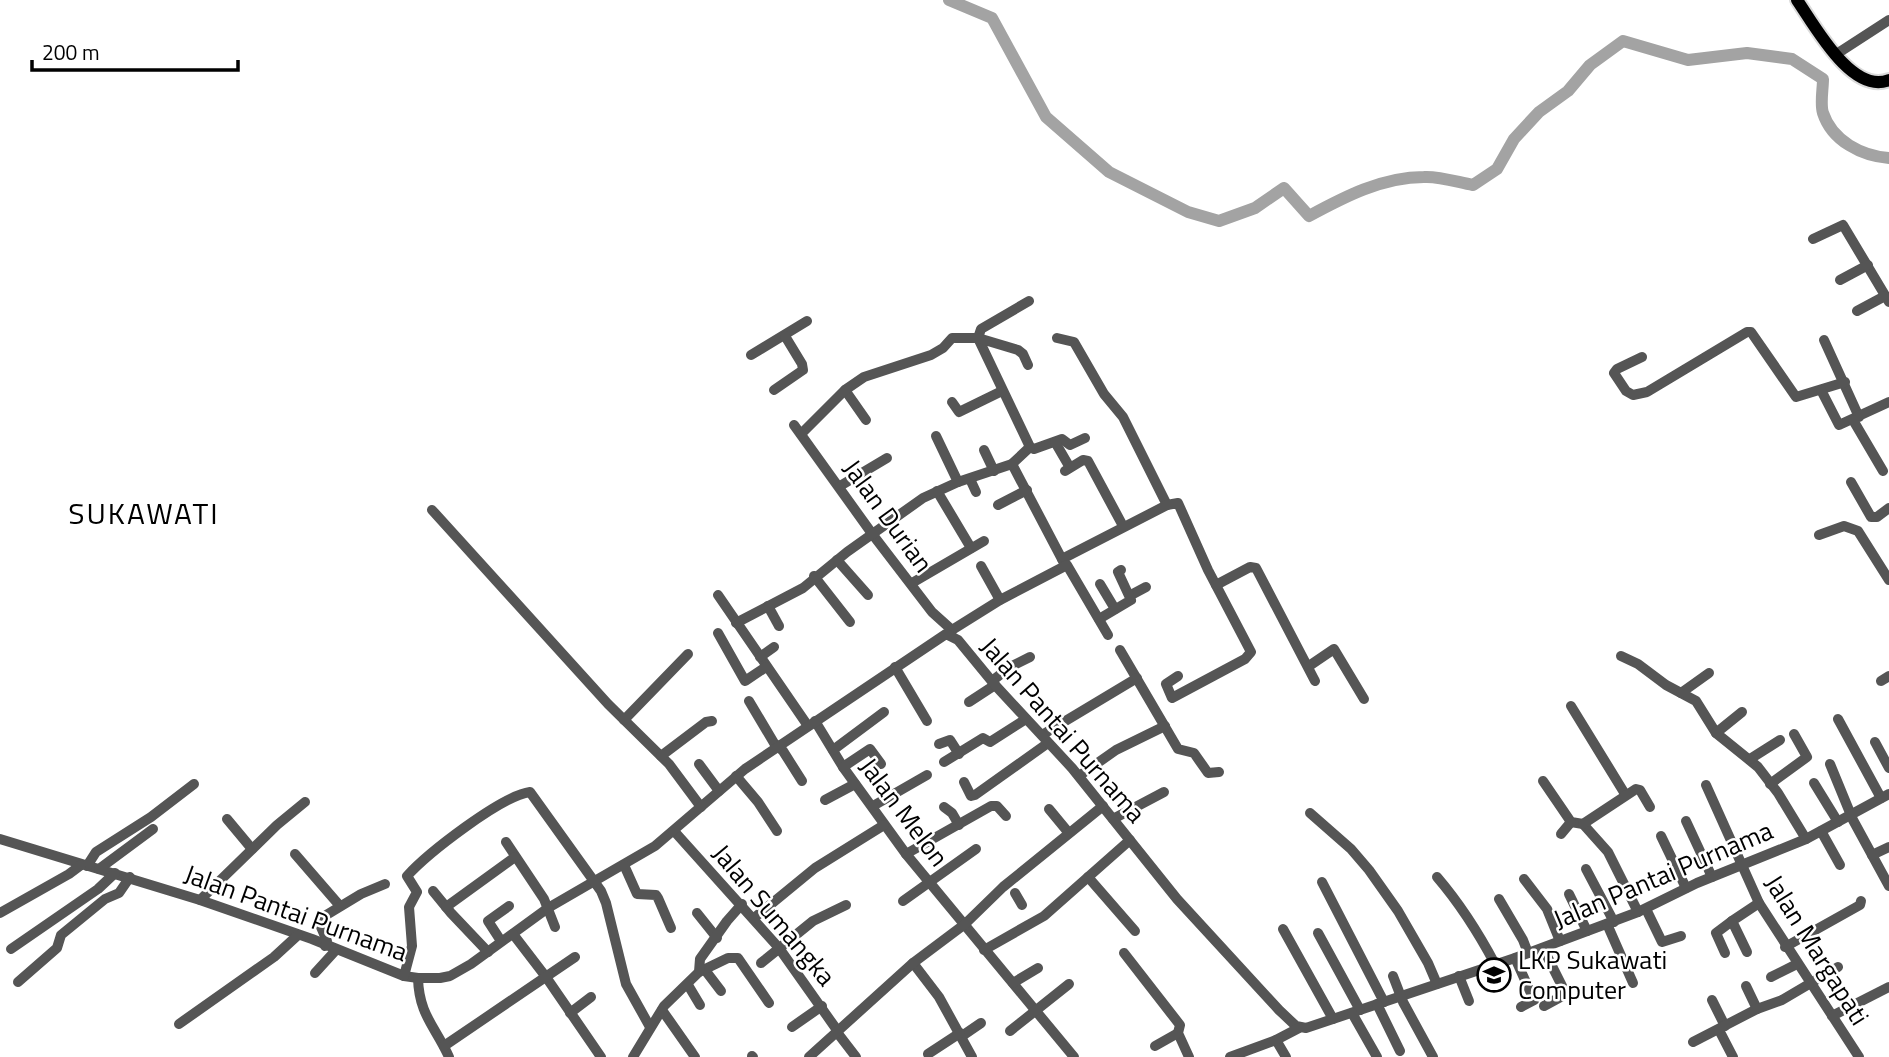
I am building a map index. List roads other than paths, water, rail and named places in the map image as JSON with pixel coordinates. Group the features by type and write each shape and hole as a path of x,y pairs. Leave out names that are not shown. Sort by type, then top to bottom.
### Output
{"main road":[{"path":"1797,0 1835,55 1859,77 1877,83 1889,80"}],"street":[{"path":"1835,55 1889,20"},
{"path":"1813,239 1843,225 1868,265 1887,299 1857,311"},
{"path":"1840,280 1868,265"},
{"path":"1030,301 981,329 978,338 1030,447 1034,449 1063,439 1070,445 1085,438"},
{"path":"751,355 807,321"},
{"path":"1642,357 1614,373 1626,391 1633,395 1647,392 1749,331 1796,397 1845,382"},
{"path":"774,390 803,370 785,336"},
{"path":"801,434 845,390 875,373 931,355 943,348 952,338 978,338 1020,351 1028,365"},
{"path":"1057,338 1074,342 1104,394 1123,417 1167,505"},
{"path":"1824,340 1845,382 1856,419 1883,471"},
{"path":"845,390 866,420"},
{"path":"1821,390 1838,424 1841,425 1889,402"},
{"path":"952,402 959,412 1002,391"},
{"name":"Jalan Durian","path":"794,425 873,535 932,612 951,632"},
{"path":"936,436 958,482"},
{"path":"1055,442 1067,468 1083,460 1088,461 1123,526"},
{"path":"736,623 795,594 907,509 937,491 1012,464 1030,447"},
{"path":"984,450 994,471"},
{"path":"840,486 887,458"},
{"path":"1012,464 1064,562 1069,566 1108,635"},
{"path":"970,479 976,492"},
{"path":"1851,482 1871,517 1877,517 1889,508"},
{"path":"998,505 1027,490"},
{"path":"937,491 971,548"},
{"path":"951,632 1123,526 1167,505 1178,503 1216,585 1250,647 1251,654 1172,698 1166,685 1178,676"},
{"path":"432,510 511,600 678,774 701,807"},
{"path":"1819,535 1833,529 1851,527 1858,531 1885,563 1889,580"},
{"path":"912,583 984,541"},
{"path":"837,560 869,595"},
{"path":"981,566 1000,600"},
{"path":"1216,585 1250,567 1256,568 1315,681"},
{"path":"1099,619 1130,601 1131,595 1118,572 1121,570"},
{"path":"815,578 850,622"},
{"path":"1100,584 1115,609"},
{"path":"1131,595 1146,587"},
{"name":"Jalan Melon","path":"718,595 726,603 736,623 766,667 833,750 906,854 1069,1055"},
{"path":"768,607 779,626"},
{"name":"Jalan Pantai Purnama","path":"0,839 200,900 404,975 418,978 450,976 548,908 624,865 674,831 736,776 942,635 951,632 993,683 1079,776 1186,909 1279,1010 1299,1028 1312,1027 1515,958 1642,911 1686,888 1806,839 1885,796"},
{"path":"718,633 745,681 766,667"},
{"path":"760,657 774,647"},
{"path":"1308,666 1334,649 1364,699"},
{"path":"1120,650 1179,750 1194,753 1209,773 1219,772"},
{"path":"624,720 688,654"},
{"path":"1621,656 1696,701 1716,733 1750,759 1770,784 1806,839"},
{"path":"969,702 1010,667 1030,657"},
{"path":"895,667 927,721"},
{"path":"1681,693 1709,673"},
{"path":"964,782 971,796 975,795 1045,739 1137,677"},
{"path":"749,701 774,743 783,751 802,781"},
{"path":"1571,706 1625,794"},
{"path":"833,750 884,712"},
{"path":"1716,733 1742,712"},
{"path":"944,762 984,738 990,742 1026,719"},
{"path":"1838,719 1885,796"},
{"path":"661,757 706,722 712,721"},
{"path":"1079,776 1116,750 1165,726"},
{"path":"1770,784 1807,756 1794,734"},
{"path":"939,744 950,740 959,754"},
{"path":"1750,759 1780,740"},
{"path":"1875,742 1889,768"},
{"path":"843,767 870,750 881,764"},
{"path":"699,764 719,791"},
{"path":"1829,764 1872,855 1888,880"},
{"path":"873,806 927,775"},
{"path":"736,776 777,831"},
{"path":"1543,781 1571,822 1583,824 1608,852 1662,942 1681,936"},
{"path":"1814,783 1838,822"},
{"path":"0,913 84,865 96,852 124,836 194,784"},
{"path":"825,800 855,784"},
{"name":"Jalan Margapati","path":"1706,785 1759,903 1785,947 1859,1057"},
{"path":"1583,824 1625,794 1638,789 1650,807"},
{"path":"404,975 412,946 410,907 417,892 407,876 453,835 517,795 532,792 595,881 606,903 626,984 650,1027"},
{"path":"1113,819 1164,792"},
{"path":"200,900 305,802"},
{"path":"906,854 994,806 1006,816"},
{"path":"809,1057 913,963 965,924 1003,887 1103,806"},
{"path":"944,807 959,825"},
{"path":"1049,809 1068,832"},
{"path":"1310,813 1351,849 1369,870 1398,911 1437,984"},
{"path":"227,819 252,849"},
{"path":"1686,821 1712,877"},
{"path":"1561,834 1571,822"},
{"path":"754,918 815,868 884,825"},
{"path":"99,869 153,829"},
{"name":"Jalan Sumangka","path":"674,831 779,948 856,1057"},
{"path":"1821,831 1840,865"},
{"path":"1661,836 1686,888"},
{"path":"984,950 1044,916 1130,840"},
{"path":"506,842 548,908 555,927"},
{"path":"1872,855 1889,847"},
{"path":"903,901 976,849"},
{"path":"295,854 340,906"},
{"path":"446,907 515,857"},
{"path":"624,865 637,894 656,895 671,928"},
{"path":"1586,869 1611,923 1633,983"},
{"path":"11,949 98,889 115,873"},
{"path":"18,982 57,948 61,935 106,899 119,893 130,877"},
{"path":"1088,877 1135,931"},
{"path":"1437,877 1478,930 1495,964"},
{"path":"1524,879 1547,909 1560,941"},
{"path":"1322,882 1380,1003 1399,1051"},
{"path":"325,946 327,941 318,920 385,884"},
{"path":"433,891 488,952"},
{"path":"1015,893 1022,905"},
{"path":"1569,894 1587,931"},
{"path":"1500,899 1528,953"},
{"path":"1785,947 1860,905 1861,901"},
{"path":"1725,953 1716,933 1759,903"},
{"path":"721,991 702,971 700,958 742,904"},
{"path":"754,968 813,922 846,905"},
{"path":"501,942 488,921 509,906"},
{"path":"697,913 717,938"},
{"path":"1732,921 1747,953"},
{"path":"1283,929 1332,1019"},
{"path":"1318,933 1377,1057"},
{"path":"513,934 601,1057"},
{"path":"179,1024 274,957 298,935"},
{"path":"1543,947 1566,994 1544,1006"},
{"path":"315,973 336,950"},
{"path":"1124,953 1181,1028 1178,1033 1155,1046"},
{"path":"444,1046 575,957"},
{"path":"633,1057 669,1000 702,971 733,957 754,968 769,1003"},
{"path":"1515,958 1534,1000 1521,1007"},
{"path":"913,963 939,997 972,1057"},
{"path":"1771,976 1797,964"},
{"path":"1693,1042 1757,1009 1782,1000 1838,967"},
{"path":"1013,983 1038,968"},
{"path":"1393,976 1433,1057"},
{"path":"1459,976 1469,1001"},
{"path":"418,978 419,999 423,1011 449,1057"},
{"path":"1010,1031 1030,1017 1034,1009 1069,984"},
{"path":"688,985 700,1005"},
{"path":"1746,986 1757,1009"},
{"path":"1832,1016 1889,987"},
{"path":"570,1013 591,997"},
{"path":"1712,1000 1733,1057"},
{"path":"792,1027 822,1006"},
{"path":"662,1010 695,1057"},
{"path":"927,1056 981,1023"},
{"path":"1230,1057 1249,1054 1299,1028"},
{"path":"1178,1033 1189,1057"},
{"path":"1276,1040 1286,1057"}],"waterway":[{"path":"949,0 992,18 1046,117 1109,172 1188,212 1219,221 1255,208 1284,188 1309,216 1350,195 1393,180 1430,177 1473,185 1497,169 1514,139 1539,112 1568,91 1590,65 1623,41 1688,60 1747,53 1792,59 1823,79 1822,109 1833,132 1859,150 1889,158"}],"place":[{"name":"LKP Sukawati Computer","path":"1494,975"}],"district":[{"name":"SUKAWATI","path":"144,514"}]}
